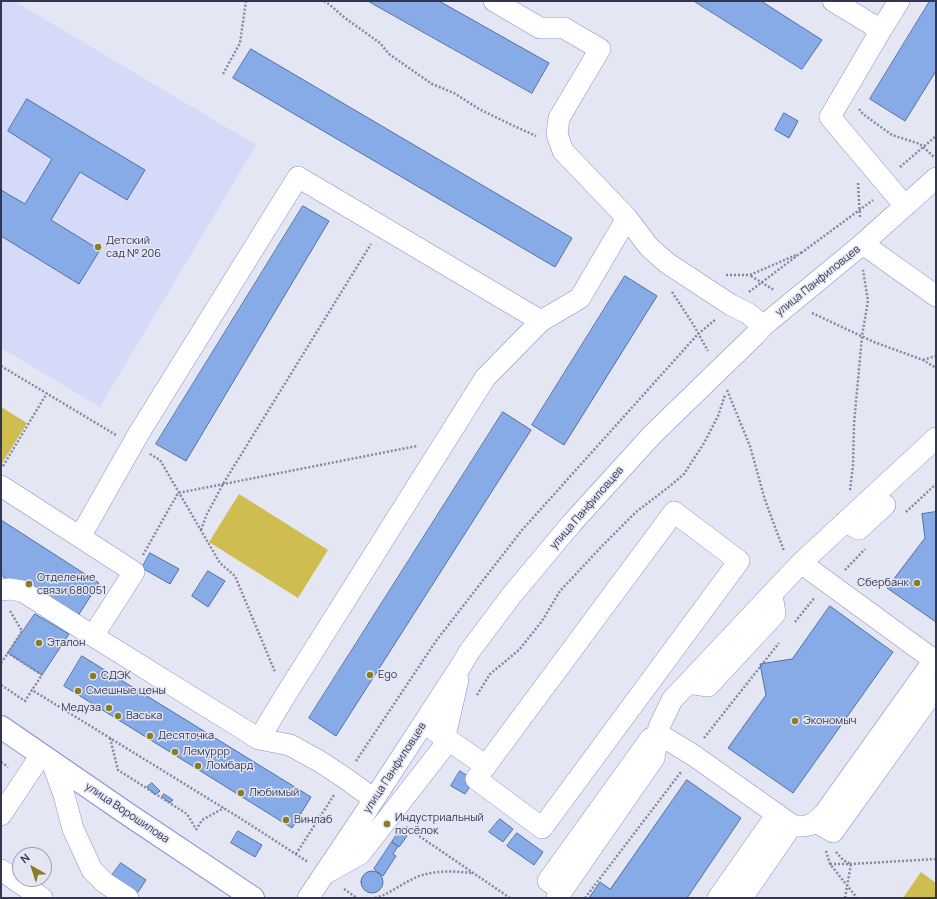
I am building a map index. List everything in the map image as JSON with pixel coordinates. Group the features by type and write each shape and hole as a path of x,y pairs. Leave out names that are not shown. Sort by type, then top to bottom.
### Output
{"main road":[{"name":"улица Ворошилова","path":"1,727 249,897"}],"street":[{"path":"494,1 540,28 564,28 600,49 559,118 557,134 563,151 628,218 649,247 667,263 731,305 748,314 763,326"},
{"path":"834,1 881,30"},
{"path":"899,1 830,117 904,206"},
{"path":"80,537 132,444 298,177 541,321"},
{"name":"улица Панфиловцев","path":"308,898 321,868 368,795 424,723 469,652 511,596 572,523 652,435 763,326 861,245 936,178"},
{"path":"259,739 485,378 541,321 580,298 628,218"},
{"path":"861,245 936,296"},
{"path":"559,894 654,758 658,730 672,700 797,568 936,438"},
{"path":"845,522 859,529 936,457"},
{"path":"1,486 134,572 93,636"},
{"path":"674,512 739,561 542,828 476,779 486,766 674,512"},
{"path":"658,730 784,820 800,826 810,826 824,814 835,801 935,661 830,584 797,568"},
{"path":"1,590 9,589 22,591 259,739 290,745 319,761 368,795"},
{"path":"321,868 360,854 442,749 462,664"},
{"path":"368,795 366,785 462,664"},
{"path":"816,822 833,832 936,688"},
{"path":"424,723 486,766"},
{"path":"1,815 47,758 64,795 73,829 92,870 105,883 128,898"},
{"path":"718,898 784,820"},
{"path":"742,898 784,820"},
{"path":"1,870 42,898"}],"path":[{"path":"223,74 240,43 246,1"},
{"path":"324,1 380,43 389,54 432,84 454,93 479,108 539,137 563,151"},
{"path":"845,91 863,114 892,135 920,144 936,159"},
{"path":"358,758 436,640 522,530 698,334 731,305 875,198 887,185 896,171 936,136"},
{"path":"845,522 853,465 854,424 862,336 868,301 861,245 858,180"},
{"path":"201,531 210,507 223,484 381,227"},
{"path":"722,275 750,275 802,252"},
{"path":"750,275 812,313 874,342 923,360 936,368"},
{"path":"669,286 718,371"},
{"path":"923,360 936,356"},
{"path":"1,366 160,460 220,563 235,576 285,696"},
{"path":"477,696 490,674 519,650 528,639 542,621 560,591 636,512 684,474 704,443 718,416 726,388 750,446 765,500 797,568"},
{"path":"1,470 47,393"},
{"path":"178,492 446,441"},
{"path":"905,512 936,484"},
{"path":"134,572 178,492"},
{"path":"792,626 815,596 840,575 867,547"},
{"path":"1,663 22,631 8,609"},
{"path":"585,898 693,755 704,738 782,638"},
{"path":"1,685 25,701 42,675 8,653"},
{"path":"32,690 321,868"},
{"path":"110,738 118,770 187,814 196,829"},
{"path":"296,854 345,778"},
{"path":"194,834 202,820 224,808"},
{"path":"402,824 510,898"},
{"path":"857,898 830,864 936,859"},
{"path":"845,898 851,864"},
{"path":"375,898 383,896 416,877 433,872 453,871 472,873"},
{"path":"344,889 358,898"}],"shaded area":[{"name":"Детский сад № 206","path":"1,1 14,1 256,145 100,407 1,348"},
{"path":"1,407 27,423 1,465"},
{"path":"239,494 328,550 298,598 209,542"},
{"path":"921,872 936,883 936,898 903,898"}],"building":[{"path":"368,1 439,1 549,63 532,93"},
{"path":"694,1 761,1 822,40 802,69"},
{"path":"930,1 936,1 936,71 905,121 870,99"},
{"path":"251,49 572,238 555,267 233,78"},
{"path":"27,99 145,170 127,200 80,172 51,220 100,250 79,284 1,236 1,190 25,204 52,159 8,131"},
{"path":"784,113 798,121 789,138 775,130"},
{"path":"303,206 329,221 186,461 156,444"},
{"path":"625,276 657,296 564,445 532,425"},
{"path":"503,412 531,430 336,736 309,718"},
{"path":"936,512 936,622 887,588 925,538 922,514"},
{"path":"1,520 99,583 74,622 1,575"},
{"path":"150,553 179,569 170,584 142,568"},
{"path":"208,571 225,581 208,607 192,596"},
{"name":"Экономыч","path":"830,606 893,652 793,793 728,748 766,695 760,664 792,659"},
{"name":"Эталон","path":"35,614 69,634 42,675 8,653"},
{"path":"82,656 311,797 292,828 64,686"},
{"path":"460,771 474,780 465,794 451,786"},
{"path":"687,780 741,818 687,898 589,898 600,882 610,889"},
{"path":"152,783 160,791 155,795 147,787"},
{"path":"164,794 173,800 170,803 162,797"},
{"path":"500,819 513,829 503,842 489,832"},
{"path":"238,831 262,845 255,857 231,843"},
{"path":"399,831 407,836 399,847 392,842"},
{"path":"517,833 543,852 534,865 507,846"},
{"path":"392,842 398,846 393,854 396,856 383,876 374,869"},
{"path":"121,863 146,880 136,895 110,878"},
{"path":"372,871 380,874 383,882 380,890 372,893 364,890 361,882 364,874"}],"place":[{"name":"Детский сад № 206","path":"98,247"},
{"name":"Сбербанк","path":"917,583"},
{"name":"Отделение связи 680051","path":"29,584"},
{"name":"Эталон","path":"39,643"},
{"name":"Ego","path":"370,675"},
{"name":"СДЭК","path":"93,676"},
{"name":"Смешные цены","path":"78,691"},
{"name":"Медуза","path":"109,708"},
{"name":"Васька","path":"118,716"},
{"name":"Экономыч","path":"795,721"},
{"name":"Десяточка","path":"150,736"},
{"name":"Лемуррр","path":"175,752"},
{"name":"Ломбард","path":"198,766"},
{"name":"Любимый","path":"241,793"},
{"name":"Винлаб","path":"286,820"},
{"name":"Индустриальный посёлок","path":"387,824"}]}
